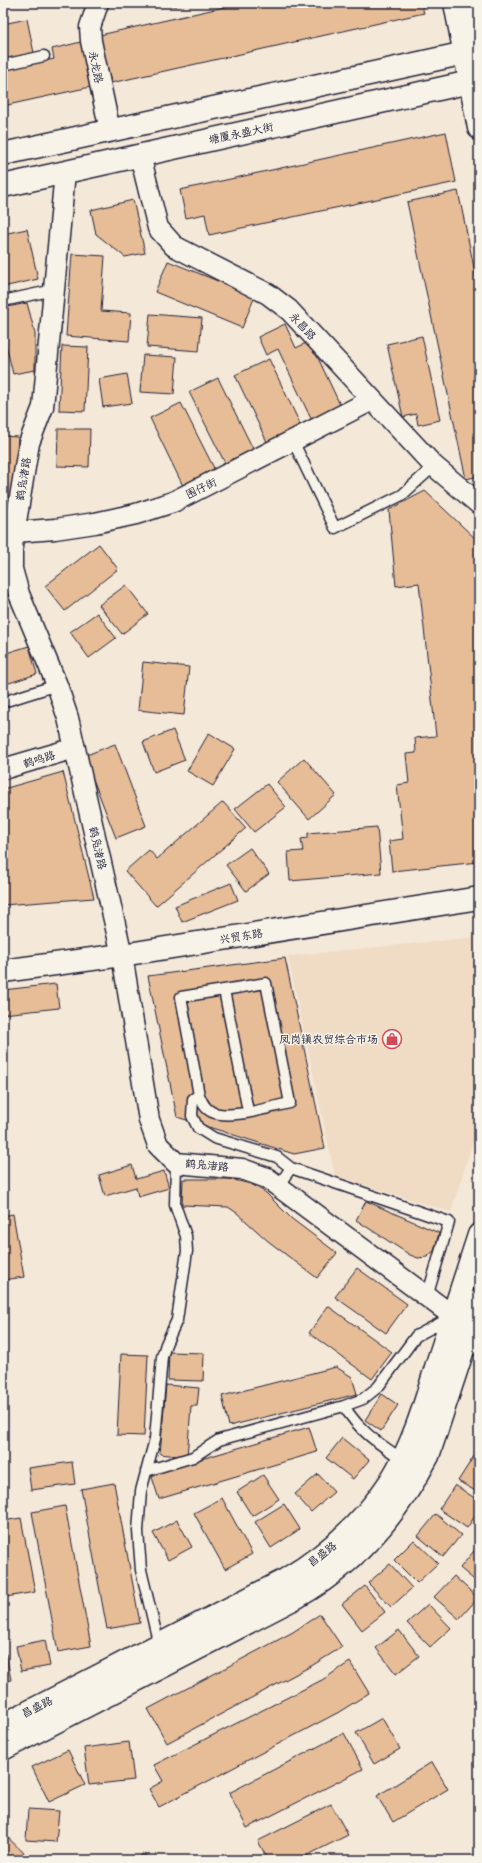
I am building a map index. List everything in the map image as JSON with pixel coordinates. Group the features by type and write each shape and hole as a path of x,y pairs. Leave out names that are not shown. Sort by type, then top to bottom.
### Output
{"street":[{"name":"永龙路","path":"98,3 90,27 91,41 110,131"},
{"path":"455,3 472,52 479,128"},
{"path":"474,3 479,31"},
{"path":"3,154 472,52"},
{"name":"塘厦永盛大街","path":"3,186 474,82"},
{"name":"永昌路","path":"140,155 158,228 174,246 268,294 289,310 434,466 479,504"},
{"name":"鹤凫渚路","path":"65,172 43,407 29,443 12,546 12,569 19,594 57,685 68,718 122,955 149,1120 158,1145 176,1163 242,1168 267,1178 453,1316 473,1343"},
{"name":"围仔街","path":"15,532 55,529 95,523 136,514 180,498 372,400"},
{"name":"鹤鸣路","path":"3,769 75,748"},
{"name":"兴贸东路","path":"3,972 122,955 479,898"},
{"name":"昌盛路","path":"3,1725 285,1580 328,1551 347,1534 377,1500 402,1459 424,1405 479,1235"},
{"name":"昌盛路","path":"3,1749 295,1598 315,1587 349,1561 389,1517 418,1476 436,1436 473,1343 479,1301"}],"lane":[{"path":"3,65 44,56"},
{"path":"3,301 54,290"},
{"path":"293,441 335,528 402,495 434,466"},
{"path":"3,702 57,685"},
{"path":"266,983 290,1103 226,1115 212,1112 203,1105 199,1096 181,997 266,983"},
{"path":"224,990 248,1111"},
{"path":"199,1096 194,1099 192,1116 198,1128 214,1138 277,1157 291,1168 449,1222 427,1297"},
{"path":"159,1645 141,1570 138,1531 141,1491 155,1439 162,1357 177,1320 187,1251 186,1236 175,1205 176,1163"},
{"path":"278,1186 291,1168"},
{"path":"146,1471 193,1458 220,1440 344,1406 363,1399 378,1387 416,1336 453,1316"},
{"path":"344,1406 355,1423 367,1435 402,1459"}],"shaded area":[{"name":"凤岗镇农贸综合市场","path":"479,937 479,1122 451,1212 335,1176 288,956"}],"building":[{"path":"121,3 177,3 177,6"},
{"path":"242,3 421,3 424,13 111,83 100,35"},
{"path":"27,19 34,53 3,60 3,24"},
{"path":"81,42 90,87 3,106 3,70 54,59 52,49"},
{"path":"446,132 456,182 209,235 205,214 186,218 180,190"},
{"path":"458,191 479,291 479,476 466,479 407,202"},
{"path":"133,200 145,253 125,257 96,234 91,210"},
{"path":"27,229 38,279 3,287 3,234"},
{"path":"72,254 105,256 101,311 131,313 129,341 66,336"},
{"path":"168,261 255,296 242,328 155,292"},
{"path":"27,303 35,333 35,370 13,374 3,333 3,308"},
{"path":"150,314 202,318 199,351 147,347"},
{"path":"285,324 296,348 310,341 342,409 313,423 278,349 266,355 258,337"},
{"path":"422,336 440,420 418,425 416,414 403,417 387,344"},
{"path":"62,346 88,347 85,411 59,410"},
{"path":"143,355 177,357 174,394 140,392"},
{"path":"269,359 303,430 269,446 235,375"},
{"path":"127,374 132,403 103,407 99,379"},
{"path":"218,378 255,453 227,467 189,392"},
{"path":"181,403 216,472 184,488 150,418"},
{"path":"58,429 90,429 89,467 57,466"},
{"path":"3,436 18,437 14,498 3,497"},
{"path":"425,491 479,542 479,862 392,871 389,841 403,839 397,785 409,783 406,754 416,753 415,738 436,736 419,583 396,586 389,510"},
{"path":"99,544 118,569 65,611 45,586"},
{"path":"126,585 148,614 122,634 99,605"},
{"path":"97,613 116,638 89,658 70,632"},
{"path":"29,646 37,674 6,684 3,675 3,654"},
{"path":"143,662 189,667 184,715 138,710"},
{"path":"173,730 185,760 154,772 143,742"},
{"path":"209,733 235,749 213,786 187,771"},
{"path":"115,744 146,826 116,838 84,756"},
{"path":"304,758 336,795 309,819 277,782"},
{"path":"63,772 94,898 3,905 3,789"},
{"path":"267,784 286,807 254,832 235,809"},
{"path":"223,802 246,828 156,906 125,871 149,850 157,859"},
{"path":"377,827 381,873 290,881 288,852 303,851 301,839 308,838 308,833"},
{"path":"250,848 269,874 246,891 226,865"},
{"path":"231,883 238,900 182,922 175,906"},
{"path":"285,958 325,1148 294,1154 177,1117 148,976"},
{"path":"56,984 59,1008 3,1014 3,990"},
{"path":"132,1165 136,1179 164,1171 169,1188 138,1197 136,1187 105,1196 99,1175"},
{"path":"183,1179 230,1179 251,1184 265,1192 292,1219 337,1253 317,1278 268,1241 237,1213 228,1207 182,1205"},
{"path":"366,1201 439,1233 434,1251 427,1257 418,1258 410,1255 356,1220"},
{"path":"13,1214 24,1277 3,1280 3,1216"},
{"path":"357,1268 407,1304 386,1333 335,1297"},
{"path":"328,1306 392,1352 372,1379 309,1333"},
{"path":"169,1352 204,1353 203,1381 168,1380"},
{"path":"121,1354 148,1355 144,1436 117,1435"},
{"path":"336,1367 352,1377 357,1394 229,1426 222,1396"},
{"path":"166,1385 199,1388 197,1406 191,1406 187,1457 160,1454"},
{"path":"382,1394 398,1405 381,1431 365,1420"},
{"path":"309,1427 317,1452 159,1499 151,1474"},
{"path":"342,1438 369,1460 353,1479 326,1458"},
{"path":"474,1456 479,1459 479,1493 458,1481"},
{"path":"72,1462 75,1484 31,1490 28,1468"},
{"path":"318,1474 334,1492 311,1512 295,1494"},
{"path":"263,1475 279,1499 252,1516 237,1492"},
{"path":"114,1483 140,1623 107,1629 81,1489"},
{"path":"455,1485 479,1501 479,1510 467,1528 439,1509"},
{"path":"222,1498 252,1554 225,1569 194,1513"},
{"path":"284,1504 300,1529 271,1548 255,1522"},
{"path":"65,1506 91,1646 58,1652 32,1512"},
{"path":"436,1514 461,1535 443,1557 418,1536"},
{"path":"21,1518 35,1592 6,1597 3,1579 3,1521"},
{"path":"177,1520 192,1547 168,1560 153,1533"},
{"path":"414,1540 438,1563 417,1583 394,1560"},
{"path":"479,1546 479,1584 460,1568"},
{"path":"390,1564 412,1588 391,1607 368,1583"},
{"path":"454,1576 478,1598 459,1619 434,1597"},
{"path":"365,1586 385,1612 362,1630 342,1604"},
{"path":"428,1604 451,1628 430,1647 407,1623"},
{"path":"320,1614 342,1647 313,1665 167,1743 148,1709 293,1632"},
{"path":"399,1630 419,1656 396,1674 376,1648"},
{"path":"45,1640 50,1666 21,1671 16,1646"},
{"path":"6,1654 11,1680 3,1682 3,1655"},
{"path":"350,1662 369,1693 339,1712 159,1807 149,1789 163,1781 154,1765 322,1680"},
{"path":"382,1718 400,1749 374,1764 356,1733"},
{"path":"344,1733 363,1769 247,1828 229,1793"},
{"path":"129,1742 134,1780 89,1785 84,1748"},
{"path":"68,1750 85,1785 49,1802 32,1767"},
{"path":"432,1762 448,1789 393,1822 377,1796"},
{"path":"331,1804 348,1835 298,1860 268,1860 258,1841"},
{"path":"28,1809 59,1811 56,1842 26,1840"},
{"path":"4,1834 25,1854 18,1860 3,1860"},
{"path":"142,1854 155,1860 139,1860"}],"place":[{"name":"凤岗镇农贸综合市场","path":"392,1039"}]}
